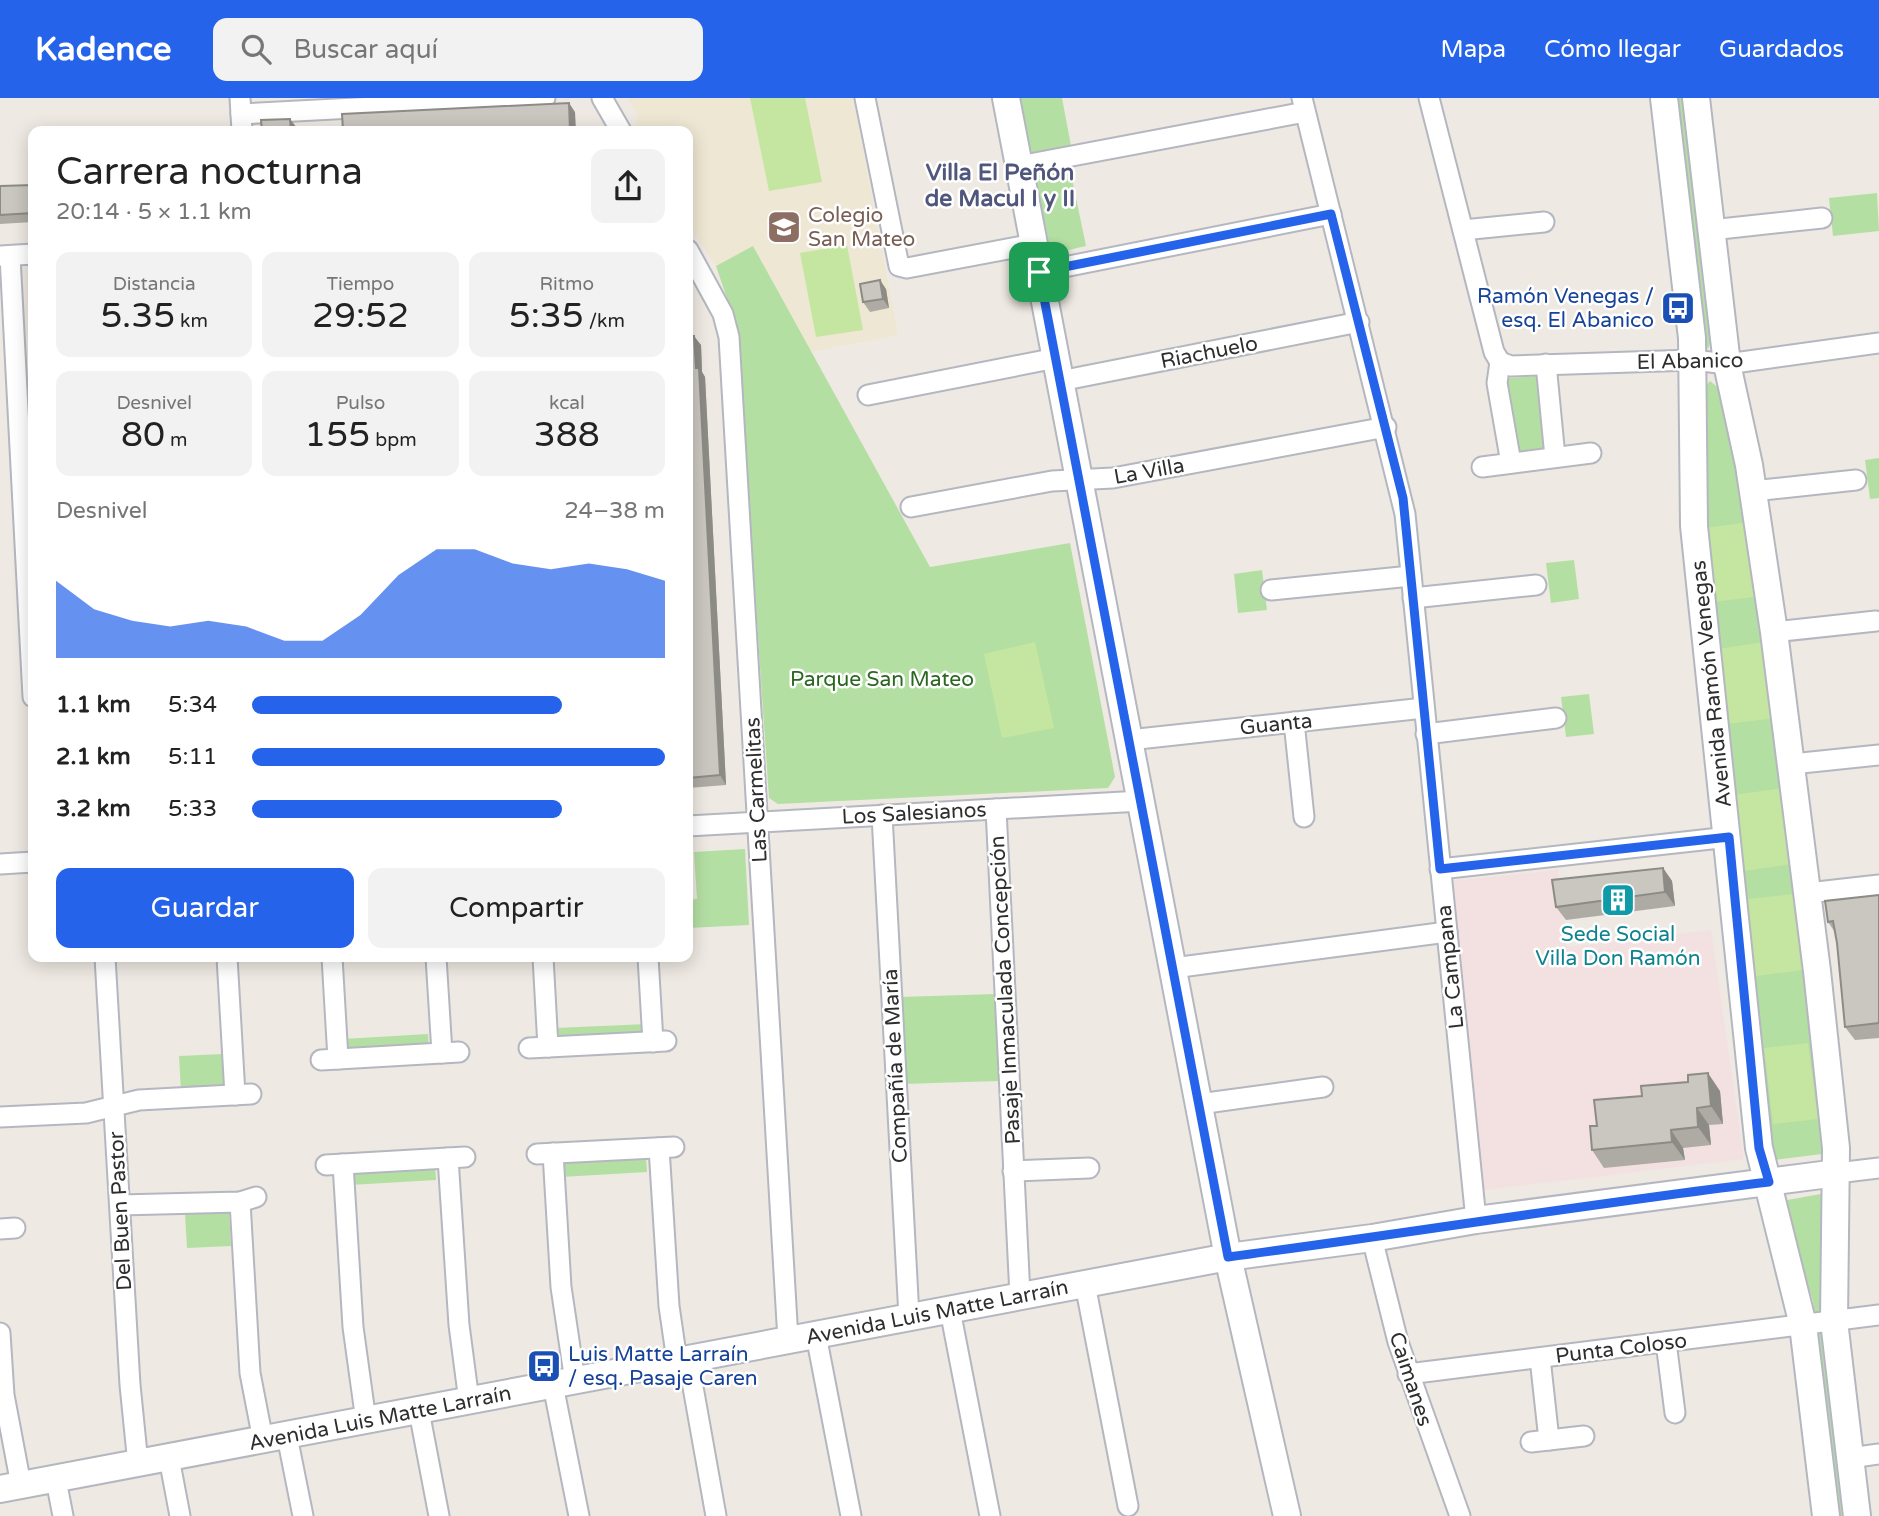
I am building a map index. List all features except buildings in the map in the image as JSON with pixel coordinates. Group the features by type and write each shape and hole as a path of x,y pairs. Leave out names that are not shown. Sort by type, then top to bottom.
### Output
{"street":[{"path":"241,114 545,98"},
{"path":"602,98 618,126"},
{"path":"865,98 899,266 907,268 1034,244"},
{"path":"1006,98 1228,1257 1287,1516"},
{"path":"1429,98 1494,352 1500,362 1497,383 1511,463"},
{"name":"Avenida Ramón Venegas","path":"1664,98 1693,360 1693,526 1729,837 1759,1148 1803,1325 1825,1516"},
{"path":"1696,98 1727,364 1753,491 1808,893 1837,1173 1834,1321 1857,1516"},
{"path":"1019,166 1303,105"},
{"name":"La Campana","path":"1303,105 1403,498 1476,1220"},
{"path":"1039,272 1331,214"},
{"path":"1711,230 1822,218"},
{"path":"1463,230 1544,222"},
{"path":"28,254 5,256 28,618"},
{"name":"Las Carmelitas","path":"693,259 723,314 729,337 788,1340"},
{"name":"Riachuelo","path":"868,395 1058,370 1359,322"},
{"name":"El Abanico","path":"1500,362 1511,366 1693,360 1727,364 1879,343"},
{"path":"1546,364 1555,457"},
{"name":"La Villa","path":"911,507 1052,481 1113,478 1386,428"},
{"path":"1482,467 1591,453"},
{"path":"1753,491 1856,480"},
{"path":"1271,590 1411,576"},
{"path":"1413,598 1536,585"},
{"path":"1774,632 1875,621"},
{"name":"Guanta","path":"1129,740 1424,708"},
{"path":"1426,734 1556,718"},
{"path":"1293,722 1304,817"},
{"path":"1792,764 1879,755"},
{"name":"Los Salesianos","path":"693,826 1141,801"},
{"name":"Pasaje Inmaculada Concepción","path":"996,809 1020,1296"},
{"name":"Compañía de María","path":"881,815 909,1317"},
{"path":"1440,869 1729,837"},
{"path":"0,864 28,862"},
{"path":"1808,893 1879,885"},
{"path":"1173,968 1447,932"},
{"name":"Del Buen Pastor","path":"106,962 130,1385 138,1464"},
{"path":"0,1117 86,1113 139,1100 243,1095 228,962"},
{"path":"332,962 330,1060 450,1053 437,962"},
{"path":"543,962 539,1048 660,1042 649,962"},
{"path":"1199,1104 1323,1087"},
{"path":"579,1516 564,1383 561,1287 545,1154 667,1147 669,1306 716,1516"},
{"path":"366,1421 334,1165 457,1157 459,1334 469,1401"},
{"name":"Pasaje Inmaculada Concepción","path":"1013,1171 1089,1168"},
{"name":"Avenida Luis Matte Larraín","path":"10,1487 1228,1257 1372,1238 1476,1220 1879,1168"},
{"path":"120,1206 248,1199 250,1373 303,1516"},
{"name":"Caimanes","path":"1372,1238 1409,1374 1461,1516"},
{"path":"1085,1284 1128,1506"},
{"path":"950,1310 990,1516"},
{"name":"Punta Coloso","path":"1409,1374 1879,1315"},
{"path":"0,1333 10,1487"},
{"path":"816,1335 850,1516"},
{"path":"1666,1342 1675,1413"},
{"path":"1540,1358 1540,1441 1584,1436"},
{"path":"419,1411 439,1516"},
{"path":"1850,1458 1879,1454"},
{"path":"169,1458 180,1516"},
{"path":"57,1480 63,1516"}],"shaded area":[{"name":"Colegio San Mateo","path":"628,98 853,98 898,335 810,352 753,247 716,266 693,232 693,126 635,126 638,116"},
{"path":"1558,870 1567,947 1711,930 1744,1159 1483,1190 1451,881"}],"green space":[{"path":"750,98 805,98 822,182 769,191"},
{"path":"1019,98 1062,98 1071,146 1030,154"},
{"path":"1675,98 1684,98 1711,341 1708,349 1703,340"},
{"path":"1070,169 1086,246 1051,254 1035,176"},
{"path":"1877,193 1879,231 1833,236 1829,198"},
{"path":"847,245 863,330 816,337 800,253"},
{"name":"Parque San Mateo","path":"753,246 930,567 1070,543 1115,777 1108,788 778,804 769,798 737,328 716,266"},
{"path":"1541,376 1548,450 1517,452 1506,394 1508,378"},
{"path":"1710,381 1722,391 1752,504 1826,1143 1822,1154 1774,1160 1698,514 1699,393"},
{"path":"1879,458 1879,498 1870,499 1865,460"},
{"path":"1752,522 1761,596 1713,602 1704,528"},
{"path":"1574,560 1579,599 1551,603 1546,563"},
{"path":"1262,570 1267,610 1238,613 1234,574"},
{"path":"1035,642 1054,728 1002,738 984,654"},
{"path":"1765,642 1776,718 1727,724 1717,649"},
{"path":"1589,694 1594,734 1566,737 1561,697"},
{"path":"1783,788 1792,864 1744,871 1734,795"},
{"path":"745,849 749,925 693,928 693,899 697,899 694,852"},
{"path":"1793,894 1802,970 1756,976 1747,899"},
{"path":"996,994 999,1081 902,1084 899,997"},
{"path":"647,1024 649,1038 557,1042 556,1028"},
{"path":"428,1034 429,1049 344,1054 343,1039"},
{"path":"1808,1043 1818,1119 1773,1124 1764,1048"},
{"path":"223,1054 225,1088 181,1091 179,1056"},
{"path":"646,1157 647,1172 561,1177 561,1162"},
{"path":"435,1165 436,1180 350,1185 349,1170"},
{"path":"1826,1193 1820,1297 1845,1516 1838,1516 1813,1301 1782,1201"},
{"path":"229,1211 231,1246 187,1248 185,1214"}],"place":[{"name":"Colegio San Mateo","path":"784,227"},
{"name":"Ramón Venegas / esq. El Abanico","path":"1678,308"},
{"name":"Sede Social Villa Don Ramón","path":"1618,900"},
{"name":"Luis Matte Larraín / esq. Pasaje Caren","path":"544,1366"}],"district":[{"name":"Villa El Peñón de Macul I y II","path":"1000,185"}],"route":[{"path":"1331,214 1403,498 1440,869 1729,837 1760,1157 1769,1182 1476,1220 1372,1238 1228,1257 1039,272 1331,214"}]}
